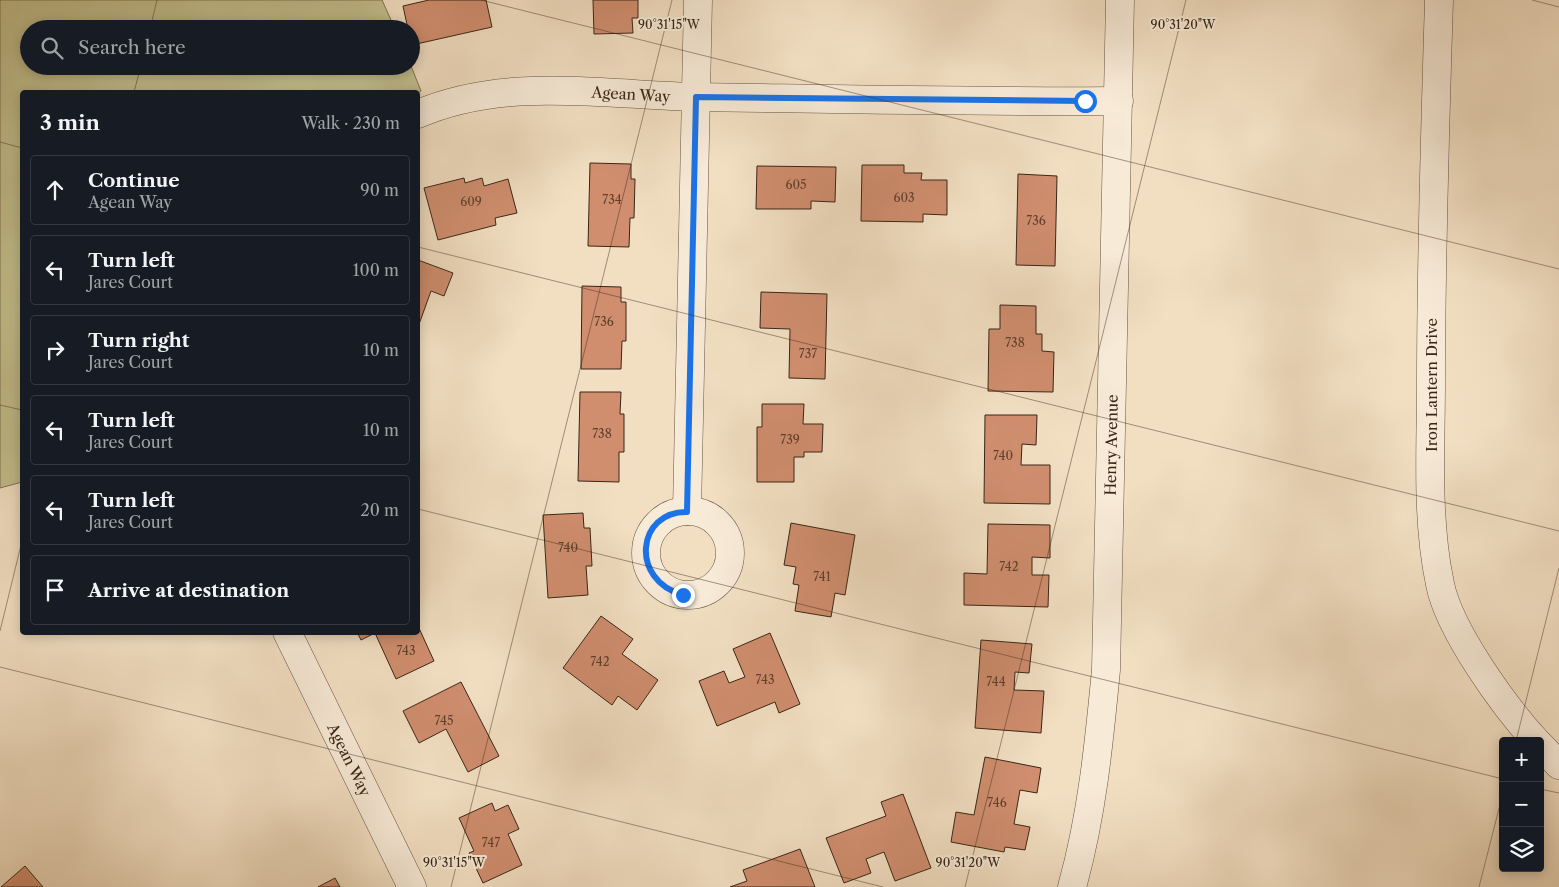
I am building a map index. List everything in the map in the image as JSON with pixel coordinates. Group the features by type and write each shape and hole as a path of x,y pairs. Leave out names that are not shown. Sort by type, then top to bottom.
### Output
{"street":[{"path":"687,512 698,0"},
{"name":"Henry Avenue","path":"1072,887 1083,847 1097,760 1106,670 1120,0"},
{"name":"Iron Lantern Drive","path":"1439,0 1431,232 1431,510 1440,585 1458,634 1520,724 1532,737"},
{"name":"Agean Way","path":"420,113 439,104 483,93 552,90 696,97 1119,101"},
{"name":"Agean Way","path":"288,635 412,887"},
{"path":"1544,749 1559,765"}],"shaded area":[{"path":"0,0 382,0 391,20 20,20 20,75 415,75 421,91 20,90 20,483 0,488"}],"building":[{"path":"429,0 486,0 492,27 420,43 420,20 406,20 403,6"},
{"path":"593,0 638,0 638,18 632,18 633,33 594,34"},
{"path":"590,163 631,164 631,179 635,179 634,218 630,218 629,247 588,246"},
{"path":"862,165 904,165 904,173 922,173 921,180 947,180 947,215 923,214 923,222 861,221"},
{"path":"757,166 836,167 835,202 811,201 811,209 756,209"},
{"path":"1018,174 1057,176 1055,266 1016,265"},
{"path":"464,178 465,183 482,178 484,186 508,179 517,213 495,218 496,225 438,240 424,188"},
{"path":"420,261 453,273 444,296 431,291 420,321"},
{"path":"582,286 621,287 621,302 626,302 626,341 622,341 621,369 581,369"},
{"path":"761,292 827,294 825,379 789,378 790,329 760,328"},
{"path":"1000,305 1036,306 1036,334 1042,334 1042,351 1054,352 1053,392 988,391 989,329 1000,329"},
{"path":"580,392 621,392 620,414 624,414 624,452 619,452 619,482 578,481"},
{"path":"762,404 804,404 803,424 823,424 822,452 804,452 804,457 794,457 794,482 757,482 757,427 762,427"},
{"path":"985,415 1037,415 1036,445 1022,444 1021,465 1050,465 1050,504 984,503"},
{"path":"583,513 584,528 590,528 592,566 586,566 588,595 548,598 543,515"},
{"path":"791,523 855,535 845,595 835,593 831,617 795,611 799,585 793,584 796,567 784,565"},
{"path":"988,524 1050,525 1050,558 1032,557 1032,575 1049,575 1048,607 964,605 964,573 987,574"},
{"path":"601,616 633,639 622,654 658,680 637,710 618,696 612,705 563,668"},
{"path":"420,630 434,661 396,679 376,635 420,635"},
{"path":"770,633 800,704 779,713 775,702 717,726 699,681 724,671 729,683 745,677 733,649"},
{"path":"358,635 371,635 361,640"},
{"path":"981,640 1032,644 1029,673 1015,672 1014,690 1044,691 1041,733 975,728"},
{"path":"461,682 499,756 468,772 446,729 419,743 403,711"},
{"path":"985,757 1041,768 1037,793 1020,790 1014,824 1030,827 1025,850 1005,847 1004,852 951,842 956,812 974,815"},
{"path":"903,794 931,868 895,881 884,852 866,859 871,873 844,883 826,838 886,816 881,802"},
{"path":"492,803 495,811 508,805 519,829 508,834 522,865 483,883 469,853 474,851 459,818"},
{"path":"800,849 815,887 730,887 747,881 743,870"},
{"path":"25,866 43,887 1,887"},
{"path":"335,878 340,887 318,887"}],"route":[{"path":"683,595 669,591 657,582 649,570 645,552 652,530 662,519 677,511 687,512 696,97 1085,101"}]}
